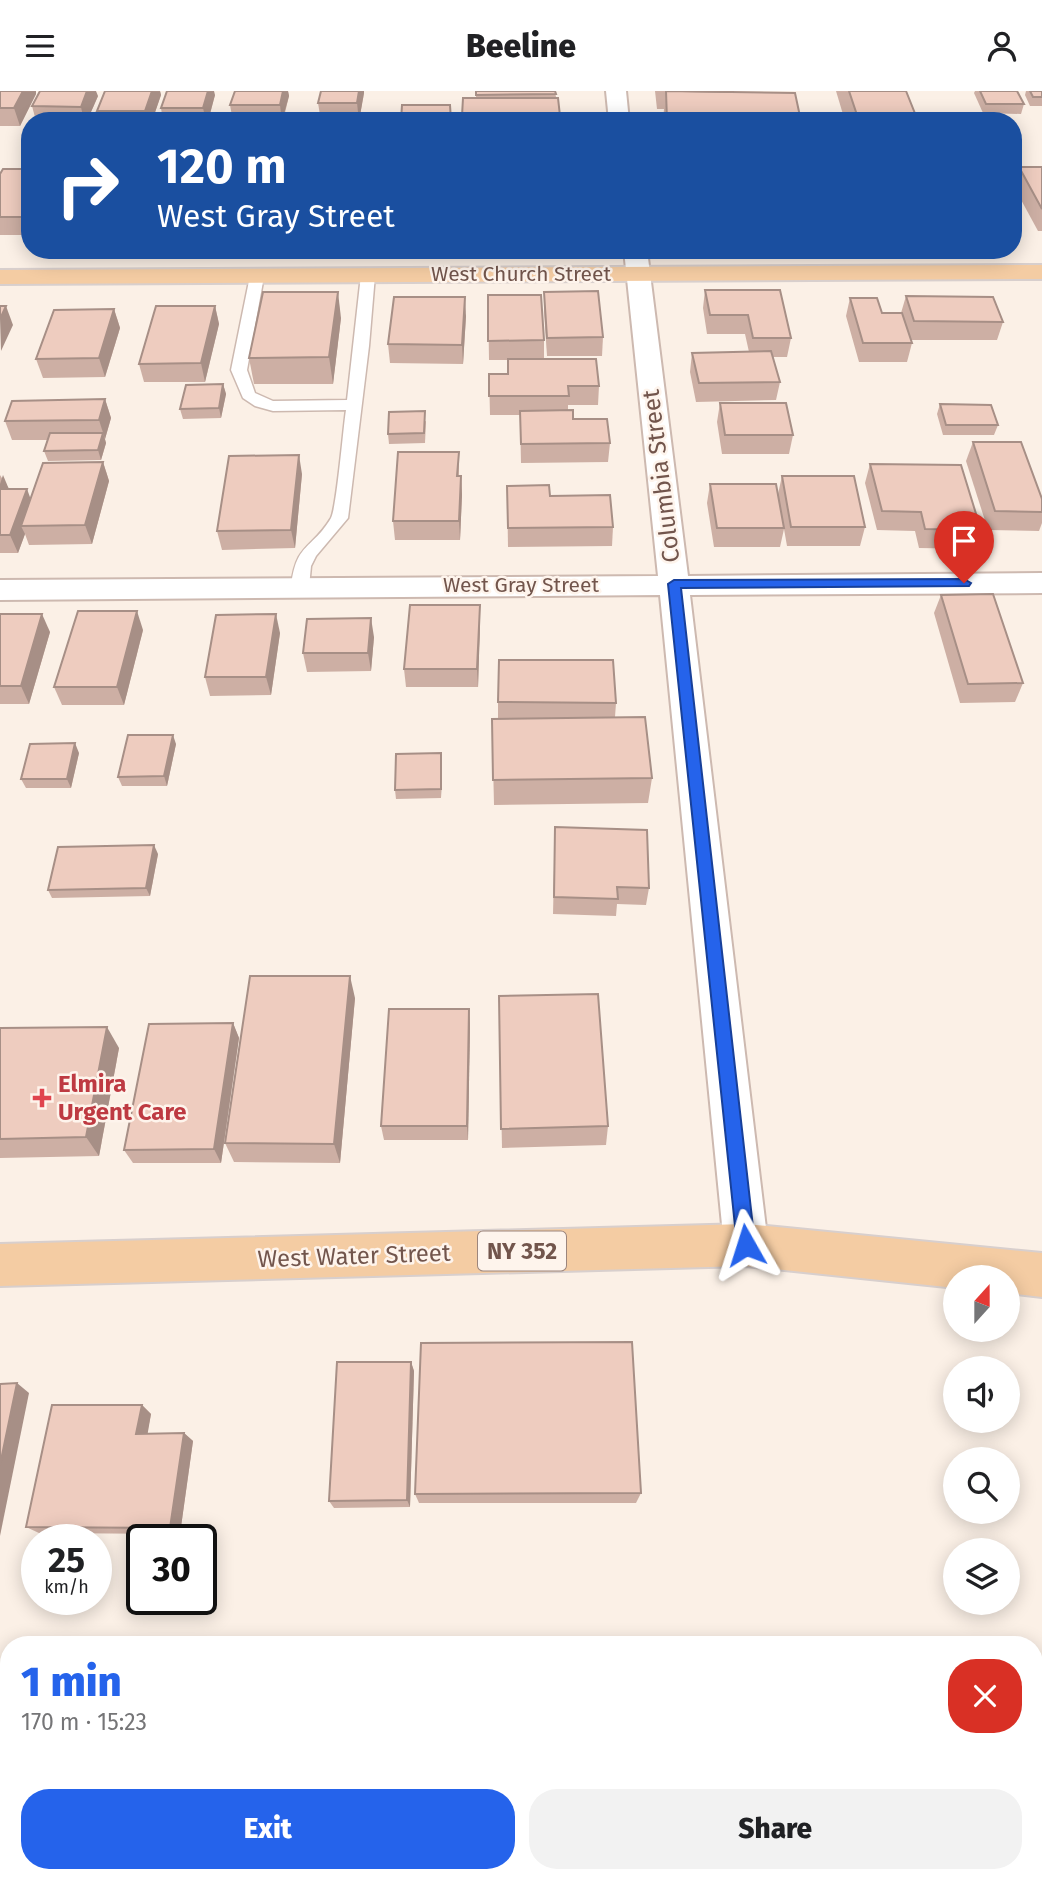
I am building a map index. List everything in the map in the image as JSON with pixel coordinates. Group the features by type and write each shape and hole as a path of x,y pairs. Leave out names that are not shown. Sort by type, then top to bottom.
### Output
{"main road":[{"name":"West Church Street","path":"0,277 368,275 636,262 1042,272"},
{"name":"West Water Street","path":"0,1265 746,1245 1042,1275"}],"street":[{"path":"616,91 618,112"},
{"name":"Columbia Street","path":"636,262 746,1245"},
{"name":"West Gray Street","path":"0,590 1042,583"}],"lane":[{"path":"257,275 239,370 248,395 260,403 273,406 354,405"},
{"path":"300,587 308,554 340,517 368,275"}],"building":[{"path":"0,91 23,91 14,108 0,108"},
{"path":"40,91 87,91 81,107 32,106"},
{"path":"105,91 152,91 145,111 97,111"},
{"path":"167,91 208,91 203,108 161,108"},
{"path":"235,91 283,91 280,105 230,105"},
{"path":"321,91 359,91 357,103 318,103"},
{"path":"476,91 555,91 556,94 476,95"},
{"path":"666,91 795,93 799,112 667,112"},
{"path":"849,91 906,91 914,112 856,112"},
{"path":"980,91 1017,91 1024,104 986,104"},
{"path":"1030,91 1042,91 1042,97 1033,97"},
{"path":"463,98 558,98 560,112 462,112"},
{"path":"402,105 450,105 450,112 402,112"},
{"path":"1022,167 1042,167 1042,209 1022,172"},
{"path":"3,169 21,169 21,217 0,217 0,174"},
{"path":"705,290 780,290 791,338 753,338 748,315 710,315"},
{"path":"598,291 603,337 547,338 544,292"},
{"path":"263,292 338,292 329,357 249,358"},
{"path":"488,295 541,295 544,340 488,341"},
{"path":"906,296 993,297 1003,322 914,321"},
{"path":"394,297 465,297 462,345 388,344"},
{"path":"850,298 877,298 882,313 902,313 912,343 863,343"},
{"path":"0,306 6,306 0,319"},
{"path":"156,306 215,306 201,363 139,364"},
{"path":"114,309 99,358 36,359 54,310"},
{"path":"771,351 780,382 699,383 692,353"},
{"path":"508,359 596,359 599,386 568,386 569,396 489,396 489,374 508,374"},
{"path":"223,384 219,408 180,409 186,385"},
{"path":"105,399 99,420 5,421 12,401"},
{"path":"720,403 786,403 793,435 725,435"},
{"path":"940,404 991,405 998,425 946,425"},
{"path":"573,410 573,419 607,419 610,443 521,444 520,411"},
{"path":"425,411 424,433 388,434 389,412"},
{"path":"50,433 103,433 98,450 44,451"},
{"path":"973,442 1021,442 1042,499 1042,512 995,511"},
{"path":"398,452 459,452 459,521 393,521"},
{"path":"299,455 291,530 217,531 229,456"},
{"path":"103,462 85,525 21,526 43,463"},
{"path":"870,464 961,465 981,530 925,529 921,512 882,511"},
{"path":"782,476 854,476 865,527 791,527"},
{"path":"710,484 776,484 784,528 717,528"},
{"path":"549,485 550,496 610,495 613,527 508,528 507,486"},
{"path":"0,489 27,489 10,535 0,535"},
{"path":"993,594 1023,683 968,684 941,595"},
{"path":"410,605 480,605 477,669 404,669"},
{"path":"78,611 137,611 117,687 54,687"},
{"path":"0,614 42,614 21,686 0,686"},
{"path":"276,614 266,677 205,677 216,615"},
{"path":"371,618 368,653 303,653 307,619"},
{"path":"499,660 613,660 616,703 498,702"},
{"path":"645,717 652,778 493,780 492,719"},
{"path":"128,735 173,735 164,776 118,777"},
{"path":"75,743 67,779 21,779 30,744"},
{"path":"441,753 441,789 395,790 396,754"},
{"path":"555,827 647,830 649,888 617,887 618,899 554,897"},
{"path":"154,845 146,888 48,890 58,847"},
{"path":"250,976 350,976 334,1144 225,1143"},
{"path":"598,994 608,1126 501,1129 499,996"},
{"path":"389,1009 469,1009 467,1126 381,1126"},
{"path":"233,1023 214,1149 124,1150 149,1024"},
{"path":"107,1027 86,1137 0,1139 0,1028"},
{"path":"632,1342 641,1493 415,1494 421,1343"},
{"path":"337,1362 411,1362 407,1500 329,1501"},
{"path":"17,1383 0,1465 0,1384"},
{"path":"52,1405 142,1405 136,1434 184,1433 171,1524 126,1524 126,1528 112,1528 112,1524 27,1524"}],"place":[{"name":"Elmira Urgent Care","path":"42,1098"}],"route":[{"path":"746,1245 674,584 964,583"}]}
